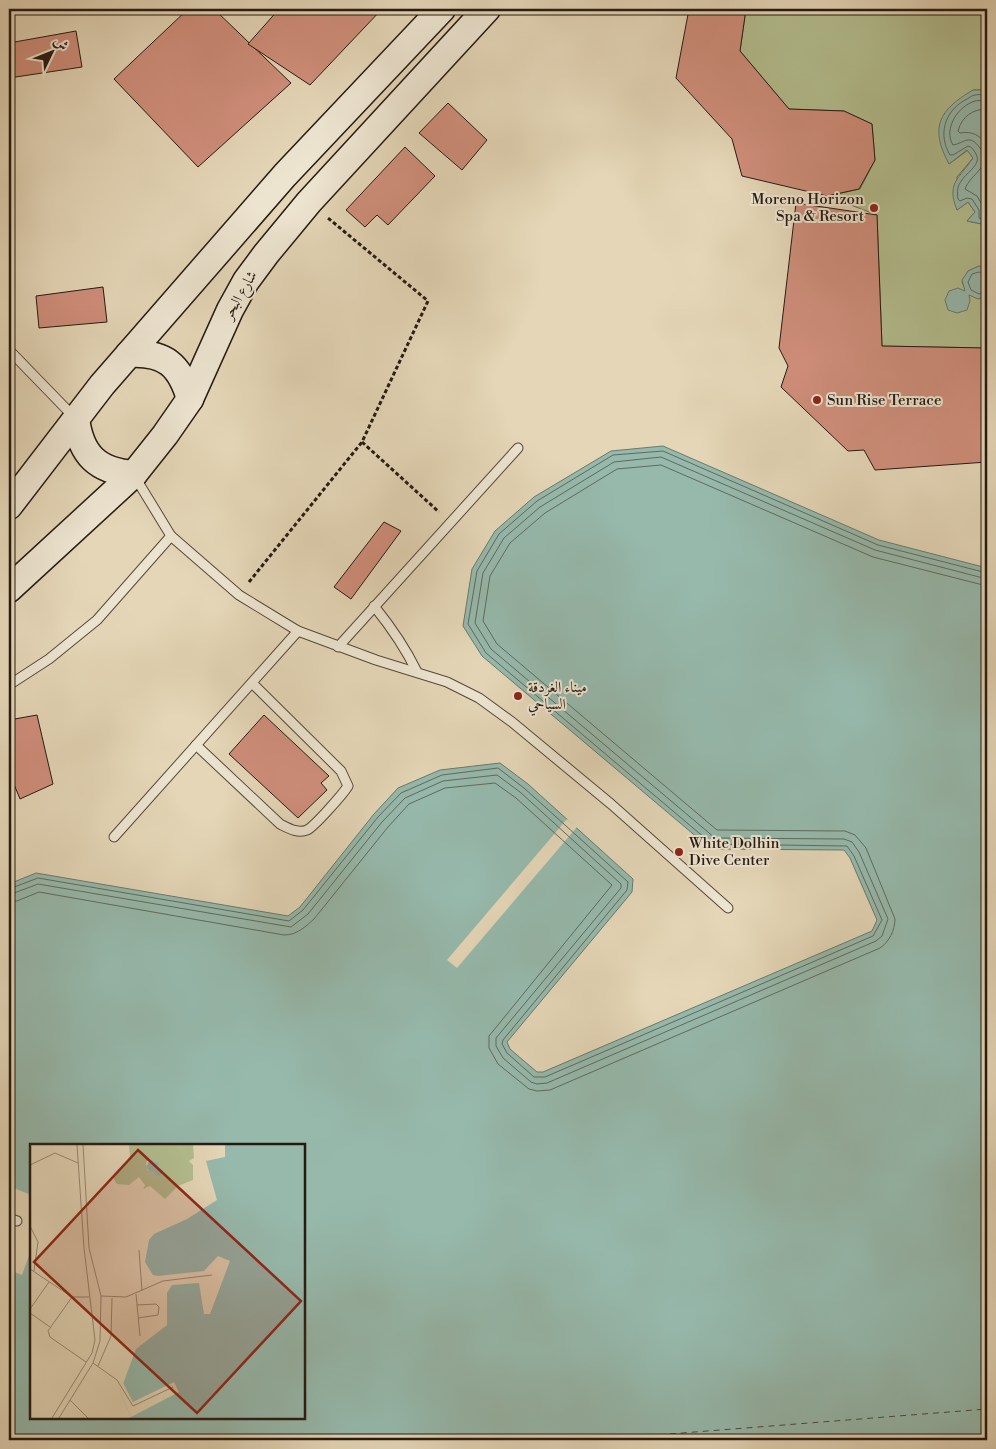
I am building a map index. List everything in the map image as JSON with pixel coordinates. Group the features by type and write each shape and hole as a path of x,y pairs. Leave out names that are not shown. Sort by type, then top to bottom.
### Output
{"main road":[{"path":"9,506 129,354 285,175 442,9"},
{"name":"شارع البحر","path":"9,589 134,474 165,435 190,399 230,310 246,281 309,202 487,9"},
{"path":"129,354 145,353 161,358 174,367 184,380 190,399"},
{"path":"76,419 78,437 87,452 100,465 116,473 134,474"}],"lane":[{"path":"9,350 76,419"},
{"path":"338,646 518,448"},
{"path":"134,474 171,536 239,594 298,632 447,682 479,698 512,722 611,804 728,908"},
{"path":"9,685 49,659 97,620 171,536"},
{"path":"374,606 393,630 417,672"},
{"path":"114,836 298,632"},
{"path":"196,746 280,824 295,831 307,830 340,797 348,786 341,771 252,683"}],"path":[{"path":"239,594 362,442 428,301 309,202"},
{"path":"362,442 450,523"}],"green space":[{"path":"746,9 987,9 987,90 973,90 949,164 968,150 973,158 957,177 957,210 968,202 975,212 967,221 987,225 987,270 979,266 968,271 962,282 968,295 984,298 987,296 987,348 882,346 877,215 827,196 860,189 875,160 872,124 844,111 789,109 740,51"}],"water":[{"path":"973,90 987,90 987,225 967,221 975,212 968,202 957,210 954,201 953,193 956,182 973,158 967,150 949,164 940,140 939,130 945,112 961,97"},
{"path":"979,266 987,270 987,296 978,299 969,295 970,301 967,310 957,313 948,310 945,300 949,291 958,288 965,291 962,280 968,271"},
{"path":"663,446 879,540 987,568 987,1440 9,1440 9,884 36,873 288,916 300,907 374,814 398,788 440,770 500,763 528,784 633,879 632,892 507,1042 510,1049 537,1072 543,1072 872,931 877,920 850,858 844,850 711,849 482,656 463,626 472,569 495,531 534,497 611,451"}],"pier":[{"path":"567,819 577,827 457,968 447,960"},
{"path":"9,1186 30,1195 30,1253 22,1275 9,1270"}],"building":[{"path":"188,9 214,9 291,83 198,167 114,79"},
{"path":"279,9 382,9 310,85 248,44"},
{"path":"689,9 746,9 740,51 789,109 844,111 872,124 875,160 859,189 827,196 742,176 732,139 676,78"},
{"path":"76,31 82,67 9,78 9,43"},
{"path":"448,103 487,140 462,170 419,133"},
{"path":"405,147 435,176 388,225 377,215 365,227 346,210"},
{"path":"796,203 877,215 882,346 987,348 987,462 875,470 864,450 848,451 781,387 788,366 779,348"},
{"path":"103,287 107,322 39,328 36,296"},
{"path":"384,522 401,531 351,599 334,587"},
{"path":"37,715 53,784 20,799 9,772 9,720"},
{"path":"264,715 329,776 321,783 327,790 298,818 229,754"}],"ferry route":[{"path":"593,1440 987,1409"}],"place":[{"name":"Moreno Horizon Spa & Resort","path":"874,208"},
{"name":"Sun Rise Terrace","path":"817,400"},
{"name":"ميناء الغردقة السياحي","path":"518,696"},
{"name":"White Dolhin Dive Center","path":"679,852"}]}
